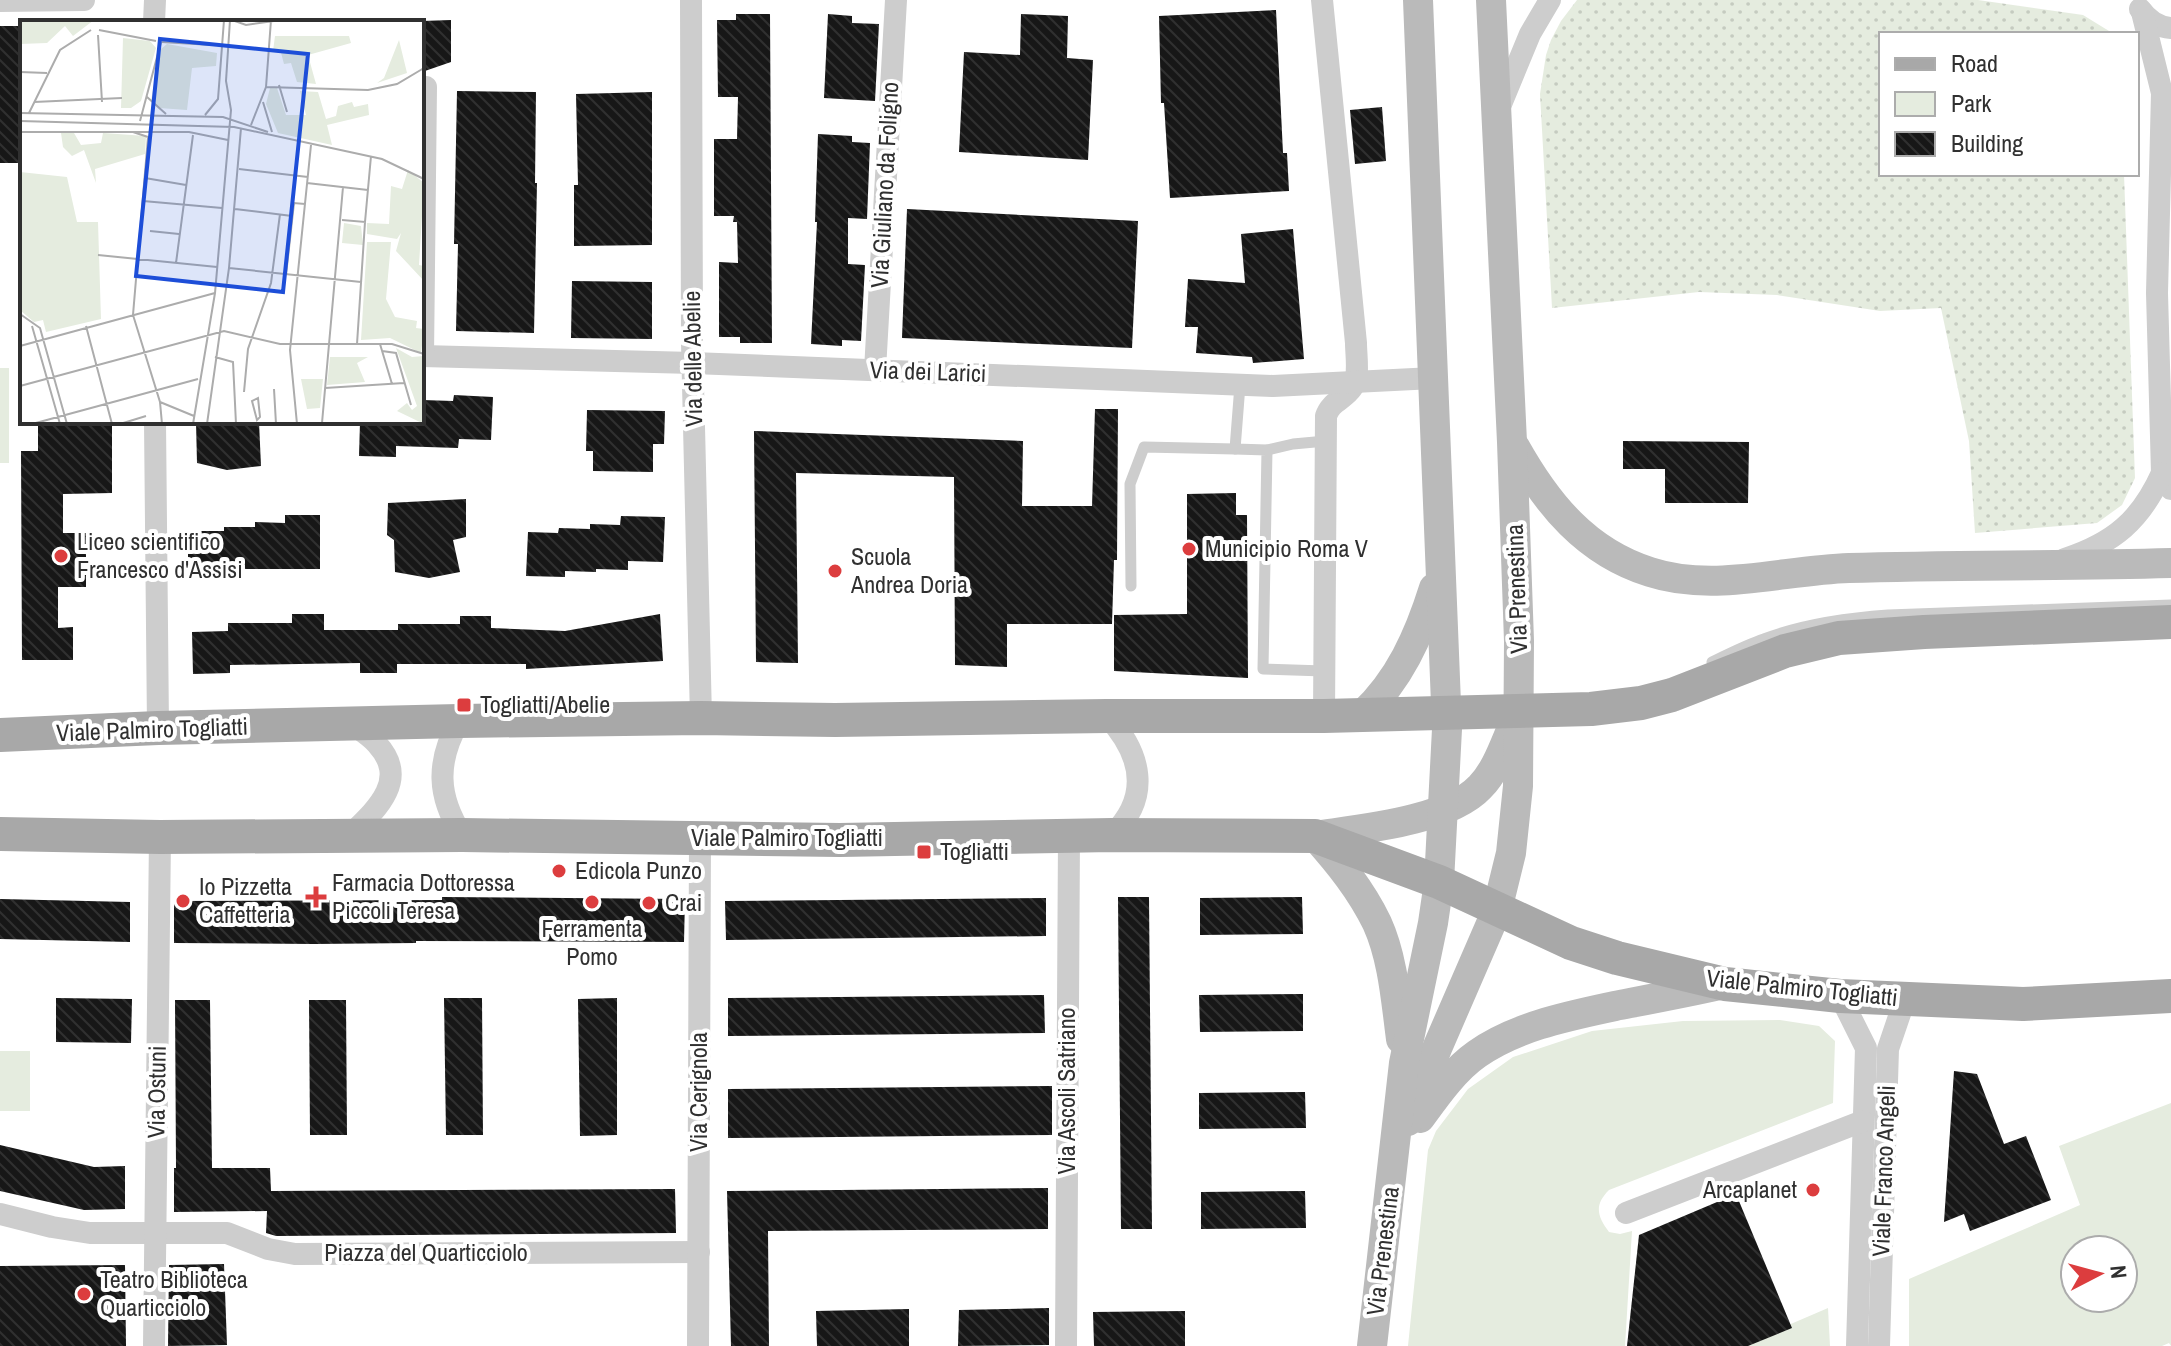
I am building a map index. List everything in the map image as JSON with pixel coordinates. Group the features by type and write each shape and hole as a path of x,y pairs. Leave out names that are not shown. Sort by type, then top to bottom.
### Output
{"main road":[{"name":"Via Prenestina","path":"1372,1346 1404,1063 1439,882 1444,810 1447,714 1418,0"},
{"name":"Via Prenestina","path":"1394,1156 1497,910 1508,868 1515,821 1520,654 1491,0"},
{"path":"1512,442 1547,497 1583,536 1619,560 1665,576 1728,580 1848,568 2171,563"},
{"path":"1362,715 1386,692 1407,657 1426,613 1440,567"},
{"name":"Viale Palmiro Togliatti","path":"0,735 459,721 1324,716 1603,708 1641,703 1705,683 1785,651 1839,638 2171,622"},
{"name":"Viale Palmiro Togliatti","path":"0,834 840,840 1112,835 1315,836 1371,827 1444,810 1462,802 1486,781 1520,711"},
{"path":"1315,836 1355,884 1377,923 1390,967 1404,1063"},
{"name":"Viale Palmiro Togliatti","path":"1315,836 1439,882 1571,943 1617,958 1725,984 1840,996 2023,1004 2171,996"},
{"path":"1394,1156 1451,1079 1474,1055 1495,1043 1554,1021 1725,984"}],"street":[{"path":"0,1 84,0"},
{"path":"154,20 155,0"},
{"name":"Via delle Abelie","path":"691,0 693,363 701,718"},
{"name":"Via Giuliano da Foligno","path":"875,370 896,0"},
{"path":"1322,0 1356,343 1355,381 1351,389 1334,402 1326,416 1324,716"},
{"path":"1496,118 1534,25 1550,0"},
{"path":"2135,5 2156,25 2171,28"},
{"path":"2048,565 2095,548 2119,532 2167,481 2157,304 2162,93 2135,5"},
{"path":"2162,93 2171,71"},
{"path":"424,266 426,87"},
{"name":"Via dei Larici","path":"424,356 693,363 1240,385 1301,386 1434,378"},
{"path":"155,424 158,728"},
{"path":"1107,716 1130,746 1137,770 1133,801 1126,820 1112,835"},
{"path":"459,721 446,749 443,778 448,810 462,835"},
{"path":"350,835 382,803 390,776 384,753 375,741 352,724"},
{"name":"Via Ascoli Satriano","path":"1066,1346 1069,836"},
{"name":"Via Ostuni","path":"154,1346 160,837"},
{"name":"Via Cerignola","path":"698,1346 700,838"},
{"name":"Viale Franco Angeli","path":"1840,996 1866,1048 1857,1346"},
{"name":"Viale Franco Angeli","path":"1879,1346 1888,1049 1905,999"},
{"name":"Viale Franco Angeli","path":"1626,1213 1863,1121"},
{"name":"Piazza del Quarticciolo","path":"0,1214 71,1231 112,1234 227,1233 268,1249 295,1254 699,1252"}],"lane":[{"path":"1235,449 1240,385"},
{"path":"1131,586 1130,484 1144,447 1267,450 1326,441"},
{"path":"1267,450 1263,669 1324,671"},
{"path":"1704,666 1772,636 1848,619 2171,605"},
{"path":"1590,696 1613,694"},
{"name":"Viale Palmiro Togliatti","path":"1520,711 1547,700 1575,697"}],"green space":[{"path":"1577,0 1978,0 2083,15 2109,31 1879,32 1879,176 2124,176 2135,478 2122,505 2097,523 1975,533 1969,441 1941,308 1880,311 1777,295 1699,292 1552,308 1540,94 1546,55 1561,21"},
{"path":"0,368 9,368 9,463 0,463"},
{"path":"1780,1020 1819,1026 1835,1041 1833,1103 1609,1190 1601,1201 1600,1216 1609,1232 1620,1234 1632,1231 1625,1346 1408,1346 1428,1150 1436,1131 1468,1089 1513,1057 1592,1031 1683,1021"},
{"path":"0,1051 30,1051 30,1111 0,1111"},
{"path":"2171,1103 2171,1346 2169,1343 2162,1346 1909,1346 1909,1279 2080,1205 2059,1146"},
{"path":"1828,1308 1830,1346 1740,1346"}],"building":[{"path":"1276,10 1283,153 1287,153 1289,191 1170,198 1164,103 1161,103 1159,16"},
{"path":"736,14 770,14 772,343 740,343 740,337 719,337 719,262 738,263 737,222 733,222 734,216 714,216 714,139 737,139 738,97 718,97 717,20 736,20"},
{"path":"828,14 852,16 852,23 879,24 875,101 824,98"},
{"path":"1021,14 1068,16 1067,58 1093,60 1088,160 959,152 964,52 1020,55"},
{"path":"451,20 451,62 424,71 424,21"},
{"path":"0,26 20,26 20,163 0,163"},
{"path":"457,91 536,92 534,333 456,331"},
{"path":"652,92 652,245 574,246 574,185 578,185 576,94"},
{"path":"1382,107 1386,161 1355,164 1350,110"},
{"path":"818,134 852,136 852,142 870,143 867,219 848,218 848,264 865,265 861,341 842,340 842,346 811,344"},
{"path":"907,209 1138,221 1132,348 902,338"},
{"path":"1293,229 1304,359 1253,363 1252,357 1196,353 1198,327 1185,327 1188,279 1245,283 1241,234"},
{"path":"572,281 652,282 652,339 571,338"},
{"path":"454,395 493,397 491,440 459,439 458,448 396,446 396,457 359,456 360,424 424,424 424,400 453,401"},
{"path":"1095,409 1118,409 1117,560 1114,560 1112,624 1007,624 1007,667 955,665 954,477 796,473 798,663 756,662 754,431 1023,441 1022,506 1092,506"},
{"path":"587,410 665,411 664,444 653,444 653,472 593,471 593,451 586,451"},
{"path":"38,424 112,424 112,493 63,494 63,533 86,533 86,587 58,587 58,628 73,627 73,660 22,660 21,451 38,451"},
{"path":"196,424 259,424 261,466 227,470 197,463"},
{"path":"1623,441 1749,442 1748,503 1665,503 1665,469 1623,469"},
{"path":"1236,493 1236,515 1247,515 1248,678 1114,671 1114,615 1187,614 1187,494"},
{"path":"466,499 466,537 453,540 460,572 429,578 395,572 394,540 387,535 388,503"},
{"path":"285,515 320,515 320,569 228,569 228,576 188,576 188,531 255,527 255,522 285,523"},
{"path":"621,516 665,517 663,562 628,561 628,570 565,571 565,577 526,576 528,532 558,533 559,528 590,529 590,524 620,525"},
{"path":"292,614 324,614 324,630 398,630 398,624 460,624 460,616 491,616 491,628 565,631 660,614 663,661 526,669 526,664 397,664 397,673 360,673 360,663 230,665 230,673 193,674 192,632 228,631 228,623 292,623"},
{"path":"442,897 685,899 684,942 174,943 174,901 442,900"},
{"path":"1118,897 1149,897 1152,1229 1121,1229"},
{"path":"1302,897 1303,934 1200,935 1200,898"},
{"path":"1046,898 1046,936 726,940 725,901"},
{"path":"0,899 130,902 130,942 0,939"},
{"path":"1303,994 1303,1031 1200,1032 1199,995"},
{"path":"1044,995 1045,1033 728,1036 728,998"},
{"path":"56,998 132,999 131,1043 56,1042"},
{"path":"444,998 482,998 483,1135 446,1135"},
{"path":"617,998 617,1135 580,1136 578,999"},
{"path":"175,1000 210,1000 212,1168 270,1168 271,1191 675,1189 676,1233 276,1236 266,1233 267,1211 174,1212"},
{"path":"309,1000 346,1000 347,1135 310,1135"},
{"path":"1954,1071 1977,1074 2004,1144 2026,1136 2051,1200 1970,1231 1964,1214 1944,1222"},
{"path":"1052,1086 1052,1135 728,1138 728,1089"},
{"path":"1305,1092 1306,1128 1199,1129 1199,1093"},
{"path":"0,1145 94,1167 125,1166 125,1209 84,1210 0,1191"},
{"path":"1048,1188 1048,1229 768,1231 769,1346 731,1346 727,1191"},
{"path":"1305,1191 1306,1228 1201,1229 1201,1192"},
{"path":"1736,1194 1792,1328 1748,1346 1627,1346 1639,1235"},
{"path":"224,1264 227,1345 168,1346 169,1265"},
{"name":"Teatro Biblioteca Quarticciolo","path":"125,1265 126,1346 0,1346 0,1266"},
{"path":"1049,1308 1049,1345 958,1346 959,1310"},
{"path":"909,1309 909,1346 817,1346 816,1311"},
{"path":"1185,1311 1185,1346 1094,1346 1093,1312"}],"place":[{"name":"Municipio Roma V","path":"1189,549"},
{"name":"Liceo scientifico Francesco d'Assisi","path":"61,556"},
{"name":"Scuola Andrea Doria","path":"835,571"},
{"name":"Togliatti/Abelie","path":"464,705"},
{"name":"Togliatti","path":"924,852"},
{"name":"Edicola Punzo","path":"559,871"},
{"name":"Farmacia Dottoressa Piccoli Teresa","path":"316,897"},
{"name":"Io Pizzetta Caffetteria","path":"183,901"},
{"name":"Ferramenta Pomo","path":"592,902"},
{"name":"Crai","path":"649,903"},
{"name":"Arcaplanet","path":"1813,1190"},
{"name":"Teatro Biblioteca Quarticciolo","path":"84,1294"}]}
